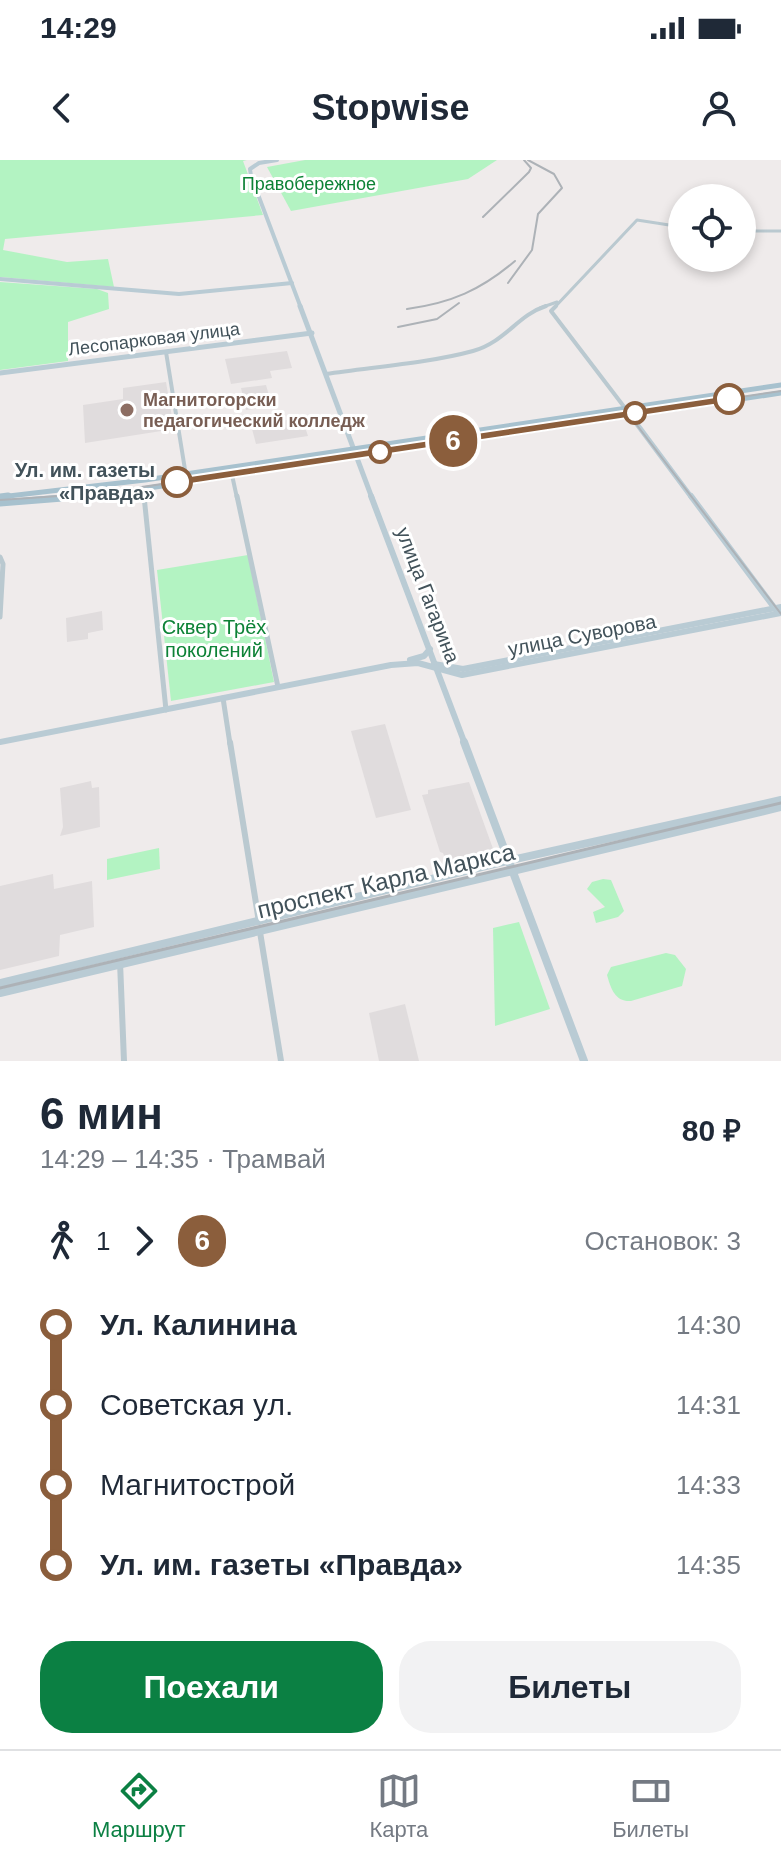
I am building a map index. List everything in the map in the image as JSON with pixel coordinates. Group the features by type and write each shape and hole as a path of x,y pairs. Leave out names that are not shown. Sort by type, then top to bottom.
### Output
{"main road":[{"name":"улица Гагарина","path":"277,160 256,164 250,171 584,1061"},
{"path":"0,279 166,294 292,283"},
{"name":"Лесопарковая улица","path":"0,373 312,333"},
{"path":"0,500 143,489 781,385"},
{"path":"0,500 631,416 781,393"},
{"path":"625,408 779,611"},
{"name":"улица Суворова","path":"391,665 418,663 459,670 779,611"},
{"name":"улица Суворова","path":"415,659 462,675 605,644"},
{"name":"улица Суворова","path":"0,742 391,665 424,656 430,648"},
{"path":"444,687 450,679 462,675"},
{"name":"проспект Карла Маркса","path":"0,993 509,860 781,800"},
{"name":"проспект Карла Маркса","path":"259,926 514,872 781,807"},
{"name":"проспект Карла Маркса","path":"0,983 120,960"}],"street":[{"path":"551,311 637,220 668,225"},
{"path":"756,231 781,231"},
{"path":"326,374 474,351 498,341 534,310 558,302"},
{"path":"541,307 551,311 625,408"},
{"path":"166,352 187,482"},
{"path":"232,475 278,687"},
{"path":"143,489 166,710"},
{"path":"0,557 3,564 0,617"},
{"path":"223,698 281,1061"},
{"path":"120,960 124,1061"}],"shaded area":[{"path":"287,351 292,368 270,371 272,378 231,384 225,359"},
{"name":"Магнитогорски педагогический колледж","path":"166,382 174,429 85,443 83,405 123,399 123,388"},
{"path":"266,385 272,406 246,410 241,388"},
{"path":"302,418 308,436 256,444 251,425"},
{"path":"102,611 103,630 88,633 88,639 67,642 66,618"},
{"path":"385,724 411,810 376,818 351,731"},
{"path":"91,781 92,788 99,787 100,827 60,836 63,827 60,788"},
{"path":"469,782 496,857 449,868 440,852 422,795 428,794 428,790"},
{"path":"53,874 54,889 92,881 94,927 60,935 59,956 0,970 0,886"},
{"path":"405,1004 419,1061 379,1061 369,1013"}],"green space":[{"path":"0,160 247,160 243,161 263,215 5,239 3,250 67,262 108,259 114,287 0,277"},
{"name":"Правобережное","path":"305,160 497,160 468,179 291,211 267,167"},
{"path":"0,282 97,289 108,293 109,309 68,322 68,361 0,370"},
{"name":"Сквер Трёх поколений","path":"248,555 274,682 171,701 157,570"},
{"path":"159,848 160,869 107,880 107,859"},
{"path":"611,880 624,911 618,917 596,923 593,912 605,907 587,889 592,882"},
{"path":"519,922 550,1009 495,1026 493,928"},
{"path":"666,953 675,955 686,969 682,986 631,1001 614,994 607,975 611,967"}],"tram line":[{"path":"0,500 102,493 781,391"},
{"name":"6","path":"177,482 729,399"},
{"path":"622,415 633,420 781,614"},
{"path":"0,988 781,803"}],"railway":[{"path":"483,217 529,172 531,168 524,160"},
{"path":"508,283 532,250 538,214 562,188 554,174 528,160"},
{"path":"407,309 465,294 515,261"},
{"path":"398,327 437,319 459,303"}],"place":[{"name":"Магнитогорски педагогический колледж","path":"127,410"},
{"name":"Ул. им. газеты «Правда»","path":"177,482"}]}
